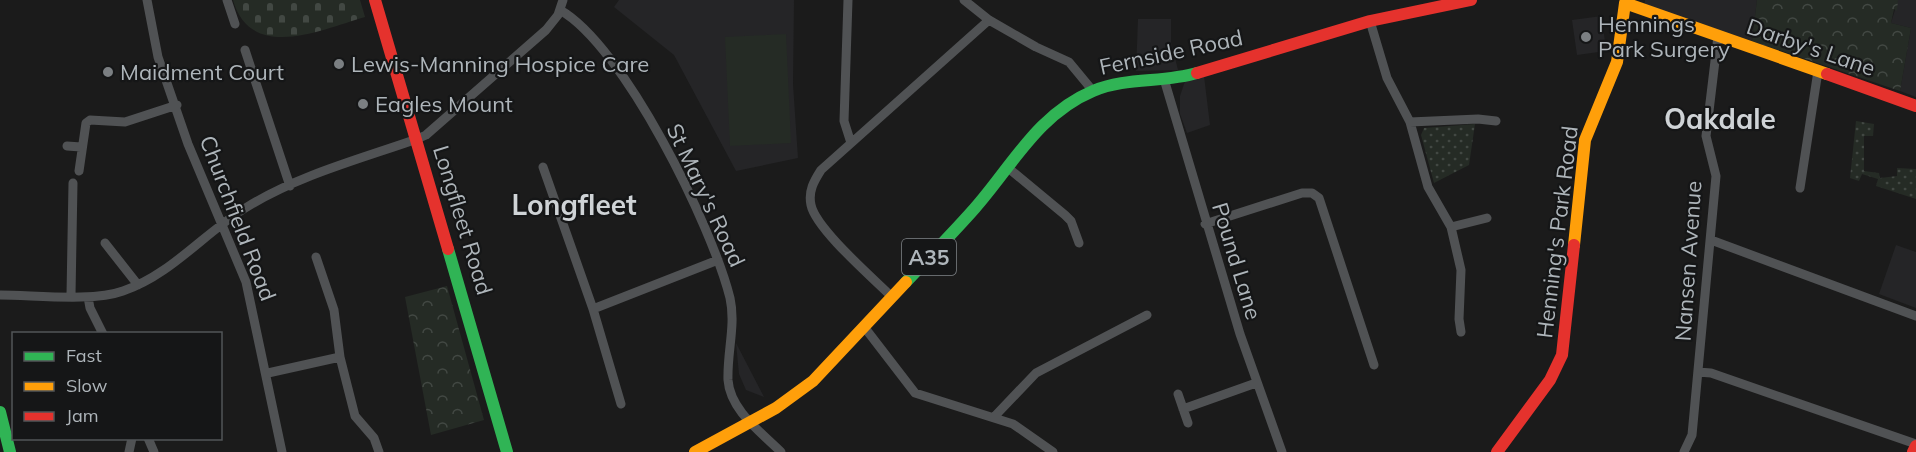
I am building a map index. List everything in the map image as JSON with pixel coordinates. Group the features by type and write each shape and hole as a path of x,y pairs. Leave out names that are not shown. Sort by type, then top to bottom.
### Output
{"main road":[{"name":"Longfleet Road","path":"375,0 507,452"},
{"name":"Fernside Road","path":"695,452 750,423 813,381 976,207 1032,135 1050,117 1093,91 1122,83 1164,79 1220,67 1370,21 1471,0"},
{"name":"Darby's Lane","path":"1625,3 1916,106"},
{"name":"Henning's Park Road","path":"1497,452 1550,380 1562,355 1585,140 1588,125 1616,64 1625,3"},
{"path":"0,412 10,452"},
{"path":"1912,452 1916,445"}],"street":[{"name":"Churchfield Road","path":"147,0 158,57 177,105 188,144 223,222 246,282 282,452"},
{"path":"227,0 235,24"},
{"path":"848,0 844,121 851,143"},
{"path":"964,0 989,20 1036,47 1069,62 1093,91"},
{"path":"0,295 88,297 121,292 138,285 186,254 223,222 256,202 339,165 426,135 546,30 562,5"},
{"name":"St Mary's Road","path":"562,5 596,42 626,80 677,171 718,260 732,308 728,382 738,406 750,423 781,452"},
{"path":"892,297 816,218 811,205 810,192 814,180 821,170 989,20"},
{"path":"1370,21 1387,78 1410,122 1428,187 1451,227 1461,270 1459,319 1461,332"},
{"name":"Nansen Avenue","path":"1684,452 1692,435 1711,240 1716,176 1706,136 1718,36"},
{"path":"246,50 290,186"},
{"path":"1800,188 1818,71"},
{"name":"Pound Lane","path":"1164,79 1205,224 1256,383 1282,452"},
{"path":"79,171 83,128 90,120 125,122 177,105"},
{"path":"1410,122 1496,121"},
{"path":"67,146 81,147"},
{"path":"543,167 593,309 621,404"},
{"path":"1007,167 1071,221 1079,243"},
{"path":"71,295 73,183"},
{"path":"1205,224 1302,193 1312,193 1319,198 1374,365"},
{"path":"1451,227 1487,218"},
{"path":"1711,240 1916,316"},
{"path":"105,243 138,285"},
{"path":"316,256 334,310 340,357 355,416 374,438 379,452"},
{"path":"593,309 718,260"},
{"path":"88,297 90,308 102,332"},
{"path":"994,417 1036,373 1147,315"},
{"path":"865,328 915,393 1013,424 1053,452"},
{"path":"267,373 340,357"},
{"path":"1698,372 1711,374 1916,445"},
{"path":"1183,409 1256,383"},
{"path":"1178,394 1188,423"}],"shaded area":[{"path":"619,0 794,0 793,84 798,158 736,171 674,55 614,7"},
{"path":"1645,0 1757,0 1752,41 1645,5"},
{"path":"1898,0 1916,0 1916,97 1900,91 1911,28 1891,23"},
{"path":"1602,16 1606,51 1577,55 1572,20"},
{"path":"1138,19 1171,19 1171,42 1178,70 1136,71"},
{"path":"1204,76 1210,125 1187,133 1180,114 1180,96 1185,81"},
{"path":"1896,245 1916,252 1916,308 1879,294"},
{"path":"736,343 764,397 746,390 739,374"}],"green space":[{"path":"233,0 360,0 365,17 310,34 290,37 272,36 255,31 242,19"},
{"path":"1757,0 1898,0 1897,11 1894,9 1891,23 1911,28 1900,91 1752,41"},
{"path":"786,34 791,143 730,146 725,37"},
{"path":"1856,121 1874,124 1873,136 1864,136 1864,171 1879,173 1880,178 1897,176 1897,168 1916,169 1916,199 1876,186 1878,179 1862,174 1859,181 1850,178"},
{"path":"1475,124 1469,165 1434,183 1421,135 1424,128"},
{"path":"447,286 484,420 431,435 405,297"}],"traffic: fast":[{"path":"906,282 975,208 1027,142 1057,113 1074,101 1106,87 1197,73"},
{"path":"448,249 507,452"},
{"path":"0,412 10,452"}],"traffic: slow":[{"path":"1574,245 1585,140 1617,62 1625,3 1827,74"},
{"path":"695,452 776,408 813,381 906,282"}],"traffic: jam":[{"path":"375,0 448,249"},
{"path":"1197,73 1370,21 1471,0"},
{"path":"1827,74 1916,106"},
{"path":"1497,452 1550,380 1562,355 1574,245"},
{"path":"1913,452 1916,446"}],"place":[{"name":"Hennings Park Surgery","path":"1586,37"},
{"name":"Lewis-Manning Hospice Care","path":"339,64"},
{"name":"Maidment Court","path":"108,72"},
{"name":"Eagles Mount","path":"363,104"}],"district":[{"name":"Oakdale","path":"1720,118"},
{"name":"Longfleet","path":"574,204"}]}
